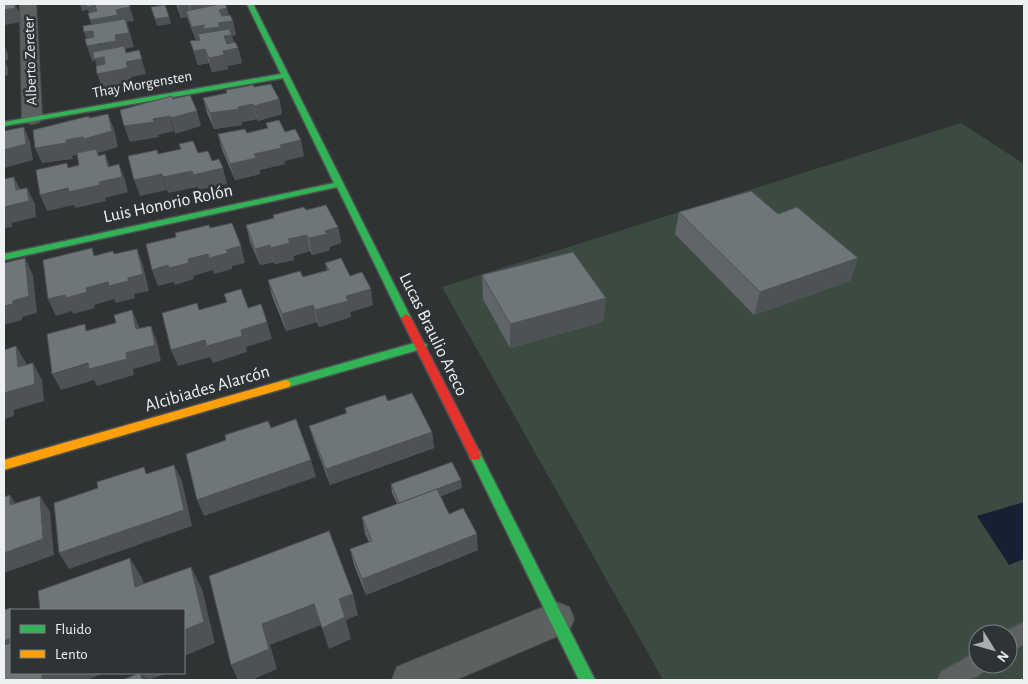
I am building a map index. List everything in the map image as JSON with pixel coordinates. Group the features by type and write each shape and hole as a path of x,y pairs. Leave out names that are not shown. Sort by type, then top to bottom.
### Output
{"street":[{"name":"Alberto Zereter","path":"28,4 32,118"},
{"name":"Lucas Braulio Areco","path":"250,4 587,680"},
{"name":"Thay Morgensten","path":"4,124 286,75"},
{"name":"Luis Honorio Rolón","path":"4,257 340,184"},
{"name":"Alcibiades Alarcón","path":"4,465 421,345"},
{"path":"410,680 556,619"}],"lane":[{"path":"950,680 968,668"}],"green space":[{"path":"961,123 1024,164 1024,680 663,680 442,287"}],"water":[{"path":"1024,502 1024,559 1009,565 977,516"}],"building":[{"path":"4,4 14,4 15,8 4,10"},
{"path":"86,4 129,4 130,7 116,10 118,15 90,20 88,13 97,11 95,5 87,7"},
{"path":"225,4 227,8 219,10 222,16 230,15 233,21 218,23 220,27 204,29 203,26 205,25 192,27 186,11"},
{"path":"165,5 169,17 155,19 151,7"},
{"path":"125,19 129,33 115,35 116,41 87,46 85,39 94,37 93,31 84,32 83,26"},
{"path":"229,29 232,35 224,36 227,44 235,42 238,48 223,51 224,55 209,58 205,49 194,51 190,41 200,40 198,34"},
{"path":"124,46 126,53 139,50 142,59 126,62 128,68 97,74 96,66 105,64 104,57 94,59 93,52"},
{"path":"271,84 279,99 254,106 253,104 238,107 239,109 210,113 203,98 227,93 226,90"},
{"path":"190,95 197,111 171,118 170,116 153,119 154,122 124,126 120,110 172,96 173,99"},
{"path":"108,114 112,131 84,139 83,137 66,140 66,143 35,148 33,130 89,116 89,118"},
{"path":"279,120 285,132 295,129 301,140 280,145 282,148 254,154 256,158 230,164 218,134 245,129 247,133 268,128 266,123"},
{"path":"24,127 26,144 4,150 4,131"},
{"path":"193,141 198,153 208,151 212,161 219,159 223,168 193,175 192,171 163,177 162,174 134,180 128,156 157,150 158,154 181,149 179,144"},
{"path":"96,149 98,156 105,154 108,167 119,164 122,177 99,182 100,185 69,192 68,188 40,195 36,170 67,163 68,168 79,165 77,153"},
{"path":"14,177 16,190 27,188 29,201 4,207 4,179"},
{"path":"751,191 778,214 797,207 858,258 760,292 679,212"},
{"path":"326,205 338,227 325,231 327,234 309,238 307,235 288,239 290,243 271,248 270,245 255,249 246,225 274,218 273,215 304,207 306,210"},
{"path":"232,223 241,246 226,250 228,253 209,258 208,254 188,259 189,263 169,268 168,265 152,270 146,244 176,237 175,233 209,225 210,228"},
{"path":"92,248 94,256 113,251 114,254 137,249 143,274 128,278 128,281 109,286 108,282 86,288 87,292 66,298 65,295 48,299 43,260"},
{"path":"573,252 606,298 510,324 482,275"},
{"path":"25,258 29,296 4,306 4,263"},
{"path":"341,258 350,276 362,272 371,289 346,296 348,301 315,310 313,305 282,314 268,280 300,271 303,277 329,270 325,263"},
{"path":"241,289 248,308 261,304 267,322 241,330 242,336 207,346 205,340 171,350 162,313 197,303 199,310 227,302 224,294"},
{"path":"132,310 136,329 151,326 155,345 126,353 127,359 89,369 88,363 52,374 47,334 85,324 86,331 116,323 114,315"},
{"path":"16,346 18,367 33,363 35,384 4,393 4,350"},
{"path":"412,393 432,432 326,469 309,426 347,413 345,408 385,395 388,401"},
{"path":"296,419 311,460 197,500 186,454 226,440 225,435 268,421 271,428"},
{"path":"452,462 461,480 399,503 391,484"},
{"path":"174,465 184,510 59,553 54,503 98,488 97,482 144,467 146,474"},
{"path":"437,489 449,514 463,508 477,534 362,579 350,549 372,541 362,517"},
{"path":"10,495 10,505 40,496 43,539 4,553 4,497"},
{"path":"329,531 353,594 339,599 345,617 322,628 314,604 262,624 269,649 231,665 209,576"},
{"path":"130,558 135,587 191,567 204,622 185,630 185,609 40,609 38,591"},
{"path":"11,608 10,638 4,641 4,610"},
{"path":"10,643 10,674 42,674 42,680 4,680 4,645"},
{"path":"140,674 142,680 122,680"}],"traffic: fast":[{"path":"250,4 406,318"},
{"path":"4,124 286,75"},
{"path":"4,257 340,184"},
{"path":"285,384 421,345"},
{"path":"475,455 587,680"}],"traffic: slow":[{"path":"4,465 285,384"}],"traffic: jam":[{"path":"406,318 475,455"}]}
